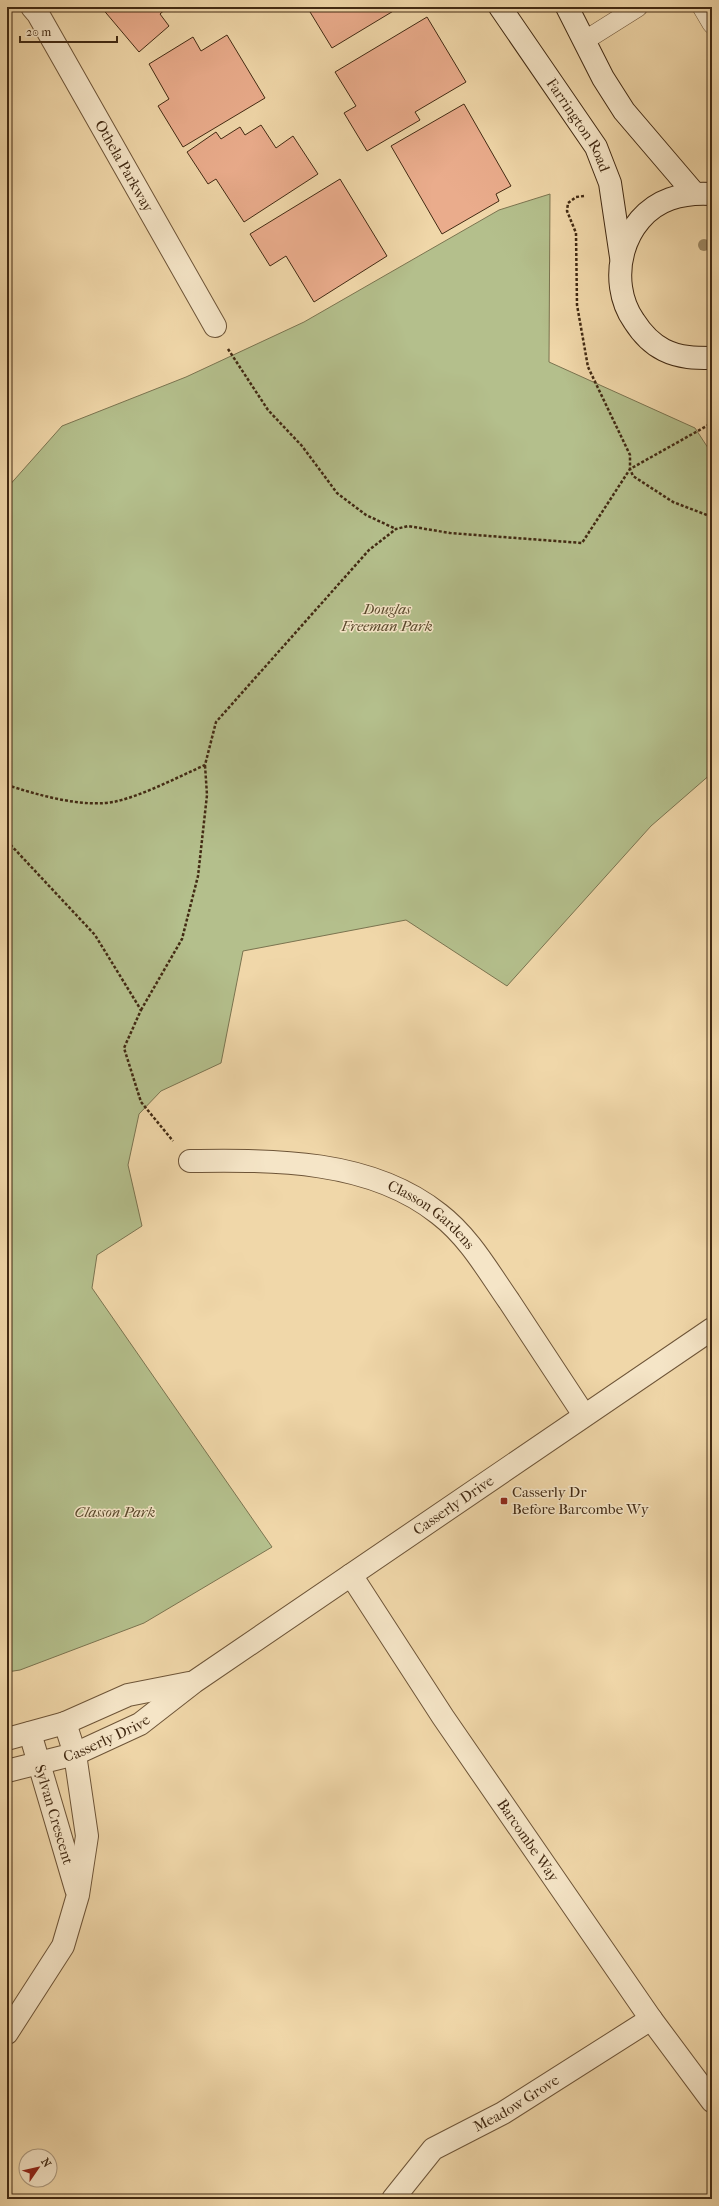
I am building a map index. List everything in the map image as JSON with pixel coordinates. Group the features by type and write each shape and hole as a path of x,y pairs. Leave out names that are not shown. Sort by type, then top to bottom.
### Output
{"street":[{"name":"Othela Parkway","path":"32,7 38,14 215,326"},
{"name":"Farrington Road","path":"500,7 596,147 610,183 621,257"},
{"path":"567,7 603,78 624,111 703,193"},
{"path":"703,193 669,200 647,213 630,233 621,257 619,284 626,311 642,333 664,350 690,358 712,358"},
{"path":"690,358 712,375"},
{"name":"Classon Gardens","path":"190,1161 249,1161 325,1166 365,1177 404,1192 440,1214 472,1247 584,1415"},
{"name":"Casserly Drive","path":"7,1771 75,1754 140,1724 194,1682 712,1329"},
{"name":"Barcombe Way","path":"351,1575 443,1717 651,2019 712,2101"},
{"name":"Casserly Drive","path":"7,1739 65,1723 128,1695 194,1682"},
{"name":"Sylvan Crescent","path":"7,2032 63,1946 78,1896 87,1836 75,1754 65,1723"},
{"name":"Sylvan Crescent","path":"30,1733 78,1896"},
{"name":"Meadow Grove","path":"393,2199 433,2148 503,2113 651,2019"}],"lane":[{"path":"584,40 638,7"},
{"path":"702,7 712,24"}],"path":[{"path":"586,195 576,198 568,203 567,211 576,233 578,305 588,367 630,455 630,469 633,476 673,502 712,518"},
{"path":"215,326 268,410 302,446 336,493 366,515 396,529"},
{"path":"190,1161 140,1102 124,1048 141,1010 164,973 184,932 198,876 207,795 205,765 216,722 369,550 396,529 408,526 450,533 582,544 630,469 712,423"},
{"path":"7,785 37,794 86,803 116,801 154,789 205,765"},
{"path":"7,840 95,935 141,1010"}],"green space":[{"name":"Douglas Freeman Park","path":"550,194 549,362 695,428 712,454 712,773 651,826 507,986 406,920 243,951 221,1063 161,1091 139,1114 128,1165 142,1226 97,1255 92,1288 272,1547 144,1623 20,1670 7,1672 7,488 62,426 186,377 304,322 499,210"}],"building":[{"path":"101,7 168,7 160,14 169,26 139,52"},
{"path":"307,7 400,7 332,48"},
{"path":"427,17 466,82 415,112 420,120 367,151 344,113 356,106 335,72"},
{"path":"227,35 265,98 183,147 158,106 169,99 149,64 193,37 201,51"},
{"path":"464,104 511,186 496,194 499,201 442,234 391,146"},
{"path":"261,125 276,148 293,136 318,174 244,222 216,179 208,184 187,152 216,132 221,139 240,127 245,135"},
{"path":"340,179 387,256 314,302 286,256 270,266 250,234"}],"place":[{"name":"Casserly Dr Before Barcombe Wy","path":"504,1501"}],"park label":[{"name":"Classon Park","path":"115,1512"}]}
